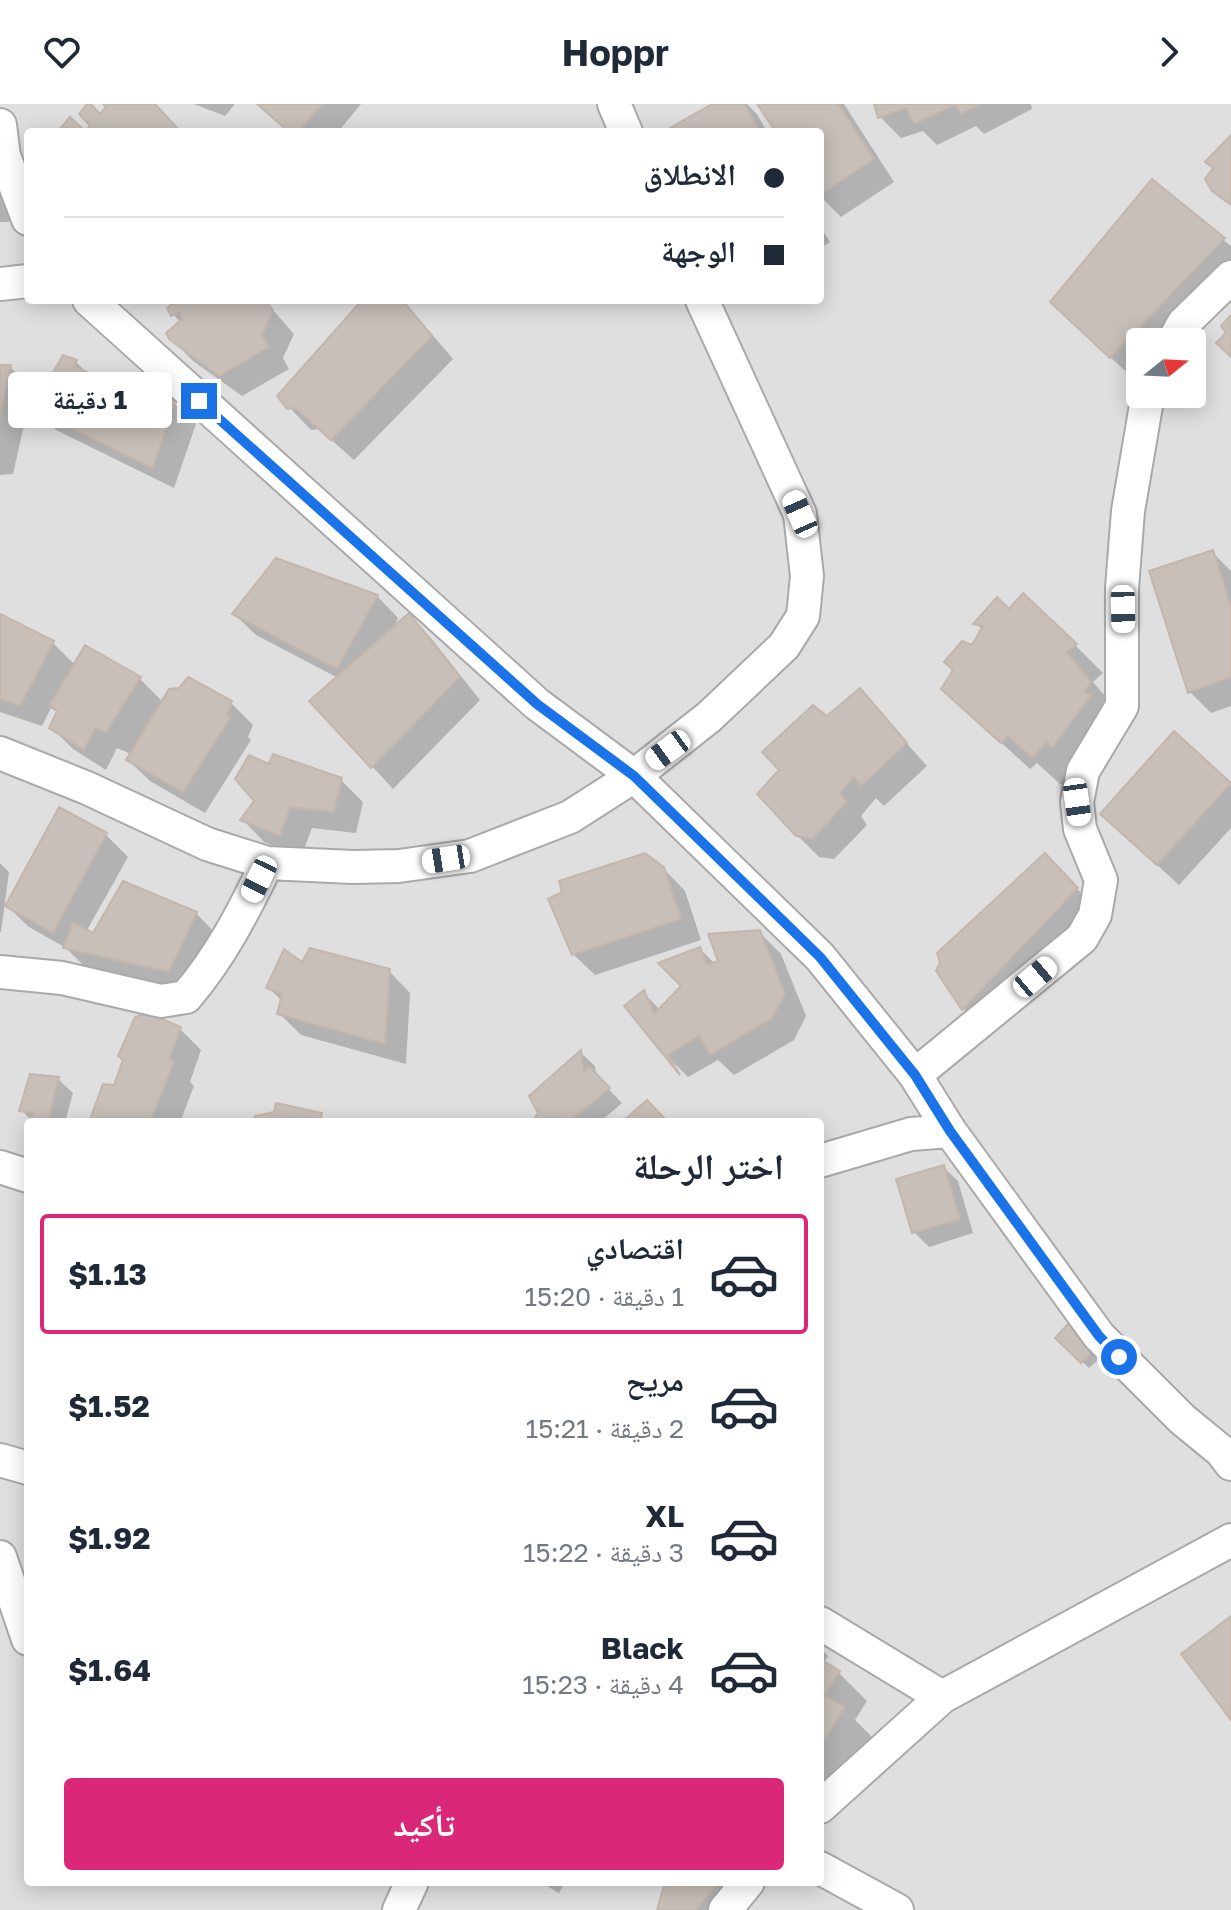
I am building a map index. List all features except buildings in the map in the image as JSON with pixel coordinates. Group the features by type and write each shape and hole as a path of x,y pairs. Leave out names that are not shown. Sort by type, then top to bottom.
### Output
{"street":[{"path":"614,104 624,128"},
{"path":"0,125 4,156 24,208"},
{"path":"1181,328 1231,277"},
{"path":"0,284 24,281"},
{"path":"93,304 537,704 634,776 820,957 915,1075 950,1131 1099,1336 1231,1464"},
{"path":"0,753 87,788 207,844 267,863 399,866 470,856 570,817 634,776 709,717 784,646 803,616 807,576 800,514 704,304"},
{"path":"915,1075 1082,938 1095,915 1101,880 1080,829 1077,802 1083,771 1122,706 1122,588 1128,511 1146,408"},
{"path":"0,972 62,978 161,1001 186,997 211,968 267,863"},
{"path":"824,1160 911,1134 950,1131"},
{"path":"0,1167 24,1175"},
{"path":"0,1460 24,1467"},
{"path":"824,1803 942,1697 1231,1540"},
{"path":"0,1557 24,1627"},
{"path":"824,1625 942,1697"},
{"path":"824,1870 897,1910"},
{"path":"399,1910 410,1886"},
{"path":"725,1910 745,1886"}],"shaded area":[{"path":"0,104 1231,104 1231,1910 0,1910"}],"route":[{"path":"199,401 537,704 634,776 820,957 915,1075 950,1131 1099,1336 1119,1357"}]}
